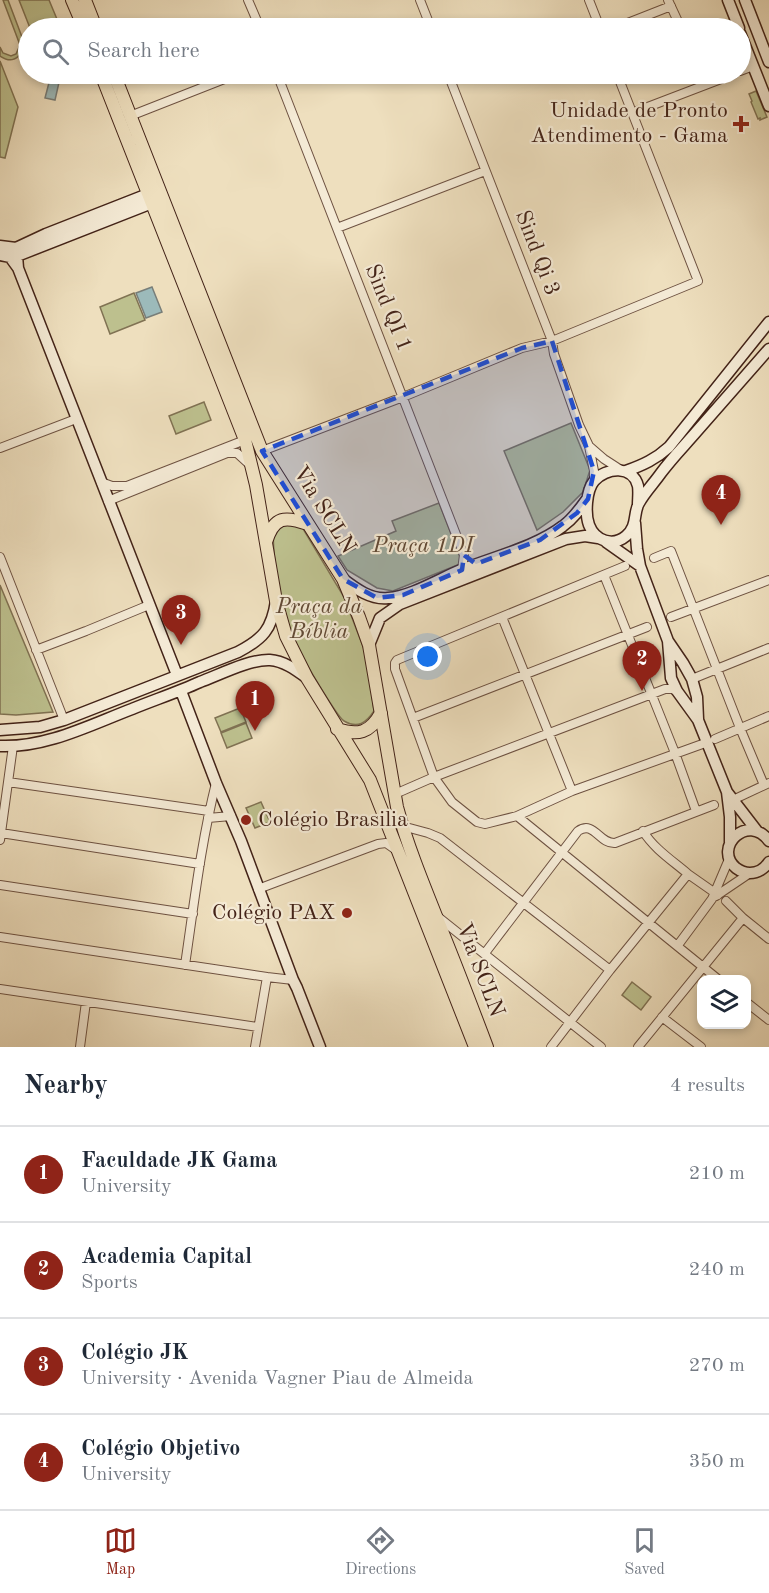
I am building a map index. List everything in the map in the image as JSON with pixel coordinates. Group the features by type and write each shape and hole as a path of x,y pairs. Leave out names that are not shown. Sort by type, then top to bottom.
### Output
{"main road":[{"path":"72,0 80,18"},
{"path":"85,0 92,18"},
{"path":"728,0 735,18"},
{"path":"745,0 769,62"},
{"path":"751,60 769,106"},
{"name":"Via SCLN","path":"105,84 150,199 163,216"},
{"name":"Via SCLN","path":"118,84 163,216 262,451 343,579 359,618 369,645 402,826 436,915 475,1047"},
{"path":"150,199 9,252 18,268 177,675"},
{"name":"Via SCLN","path":"169,230 179,276 245,440 256,485 276,601 286,636 307,678 370,780 399,853 487,1047"},
{"path":"640,566 602,540 590,528 586,514 594,482 610,472 651,461 669,447 769,322"},
{"path":"638,505 663,470 769,349"},
{"path":"624,470 632,475 638,485 635,523 640,566 668,641 692,679 697,697 698,720"},
{"path":"343,579 355,589 377,598 403,595 540,540 563,527 588,499"},
{"path":"266,543 274,525 281,520 293,519 308,524"},
{"path":"369,645 380,618 400,604 566,539 585,536 602,540 617,540 626,535 635,523"},
{"path":"0,730 40,727 64,720 238,652 261,637 271,622 276,601"},
{"path":"668,641 670,673 680,696 712,741 727,792 730,817 729,859 741,872 759,871 768,864"},
{"path":"0,746 58,738 215,676 261,661 272,660 293,668 307,678"},
{"path":"208,663 214,666 215,676"},
{"path":"670,673 674,664 683,663"},
{"path":"150,686 143,690 142,694 147,699 154,700"},
{"path":"181,691 216,783 242,841 258,889 320,1047"},
{"path":"680,696 689,700 697,697"},
{"path":"337,729 360,732 370,728 381,713"},
{"path":"727,792 757,831"},
{"path":"730,842 737,834 747,830 757,831 765,835 769,841"}],"street":[{"path":"248,0 256,18"},
{"path":"420,0 427,18"},
{"path":"589,0 596,18"},
{"path":"637,18 670,3 677,18"},
{"path":"130,116 212,84"},
{"name":"Sind QI 1","path":"281,84 464,555"},
{"name":"Sind Qi 3","path":"452,84 552,341 554,354 579,425 591,450"},
{"path":"262,451 522,348 552,341 699,282 621,84"},
{"path":"632,113 708,84"},
{"path":"337,228 485,171"},
{"path":"0,448 76,419"},
{"path":"101,482 112,486 127,486 245,440"},
{"path":"591,450 624,470"},
{"path":"591,450 594,482"},
{"path":"108,501 227,453 237,453 250,465"},
{"path":"654,558 671,551 740,728 766,784 737,798"},
{"path":"462,570 464,555 476,564"},
{"path":"0,557 64,720"},
{"path":"625,566 397,660 395,669 434,777 452,802 477,822 484,824 516,816 572,791 712,741 769,716"},
{"path":"604,575 696,811"},
{"path":"671,617 769,580"},
{"path":"36,650 149,605"},
{"path":"502,617 572,791"},
{"path":"413,718 647,627"},
{"path":"692,679 769,648"},
{"path":"664,689 670,682 670,673"},
{"path":"395,794 664,689 672,689 680,696"},
{"path":"13,746 1,837 200,864"},
{"path":"8,782 231,816"},
{"path":"185,965 200,864 216,783"},
{"path":"485,953 583,827 589,827 611,843 615,843 714,805"},
{"path":"516,816 714,975"},
{"path":"378,844 383,839 388,824"},
{"path":"402,826 440,838 610,970"},
{"path":"644,831 654,845 715,896"},
{"path":"258,889 378,844 391,845 399,853"},
{"path":"678,945 715,896 729,859"},
{"path":"715,896 750,873"},
{"path":"551,1047 688,874"},
{"path":"0,885 193,914"},
{"path":"726,901 769,939"},
{"path":"436,915 602,1047"},
{"path":"638,1047 743,918"},
{"path":"0,937 293,980"},
{"path":"255,1047 267,977"},
{"path":"0,989 258,1027"},
{"path":"80,1047 86,1002"},
{"path":"751,1005 769,1020"},
{"path":"662,1017 701,1047"}],"highlighted area":[{"path":"552,341 594,471 588,499 577,513 540,540 476,564 464,555 462,570 403,595 377,598 343,579 262,451 522,348"}],"green space":[{"path":"3,0 8,0 18,26 18,40"},
{"path":"19,0 49,0 56,18 26,18"},
{"path":"0,47 3,53 11,56 16,54 18,50 18,56 15,59 6,59 0,56"},
{"path":"0,61 18,107 5,158 0,157"},
{"path":"756,91 767,117 760,120 749,94"},
{"path":"134,293 145,320 110,334 100,307"},
{"path":"204,402 211,420 176,434 169,416"},
{"path":"571,423 590,470 583,492 563,512 537,530 504,451"},
{"name":"Praça 1DI","path":"439,503 460,557 460,564 393,591 377,588 347,570 338,556 396,531 392,521"},
{"name":"Praça da Bíblia","path":"285,523 302,527 344,597 367,657 374,711 361,724 349,723 340,717 316,681 291,635 280,597 273,532"},
{"path":"0,585 53,712 0,714"},
{"path":"240,708 246,722 221,732 215,718"},
{"path":"246,723 252,738 227,748 221,733"},
{"path":"261,802 270,822 255,828 246,808"},
{"path":"632,982 651,997 641,1010 622,995"}],"water":[{"path":"49,84 59,84 55,100 45,98"},
{"path":"152,287 162,312 146,318 136,293"}],"place":[{"name":"Unidade de Pronto Atendimento - Gama","path":"741,124"},
{"name":"Colégio Objetivo","path":"721,525"},
{"name":"Colégio JK","path":"181,645"},
{"name":"Academia Capital","path":"642,691"},
{"name":"Faculdade JK Gama","path":"255,731"},
{"name":"Colégio Brasilia","path":"246,820"},
{"name":"Colégio PAX","path":"347,913"}]}
